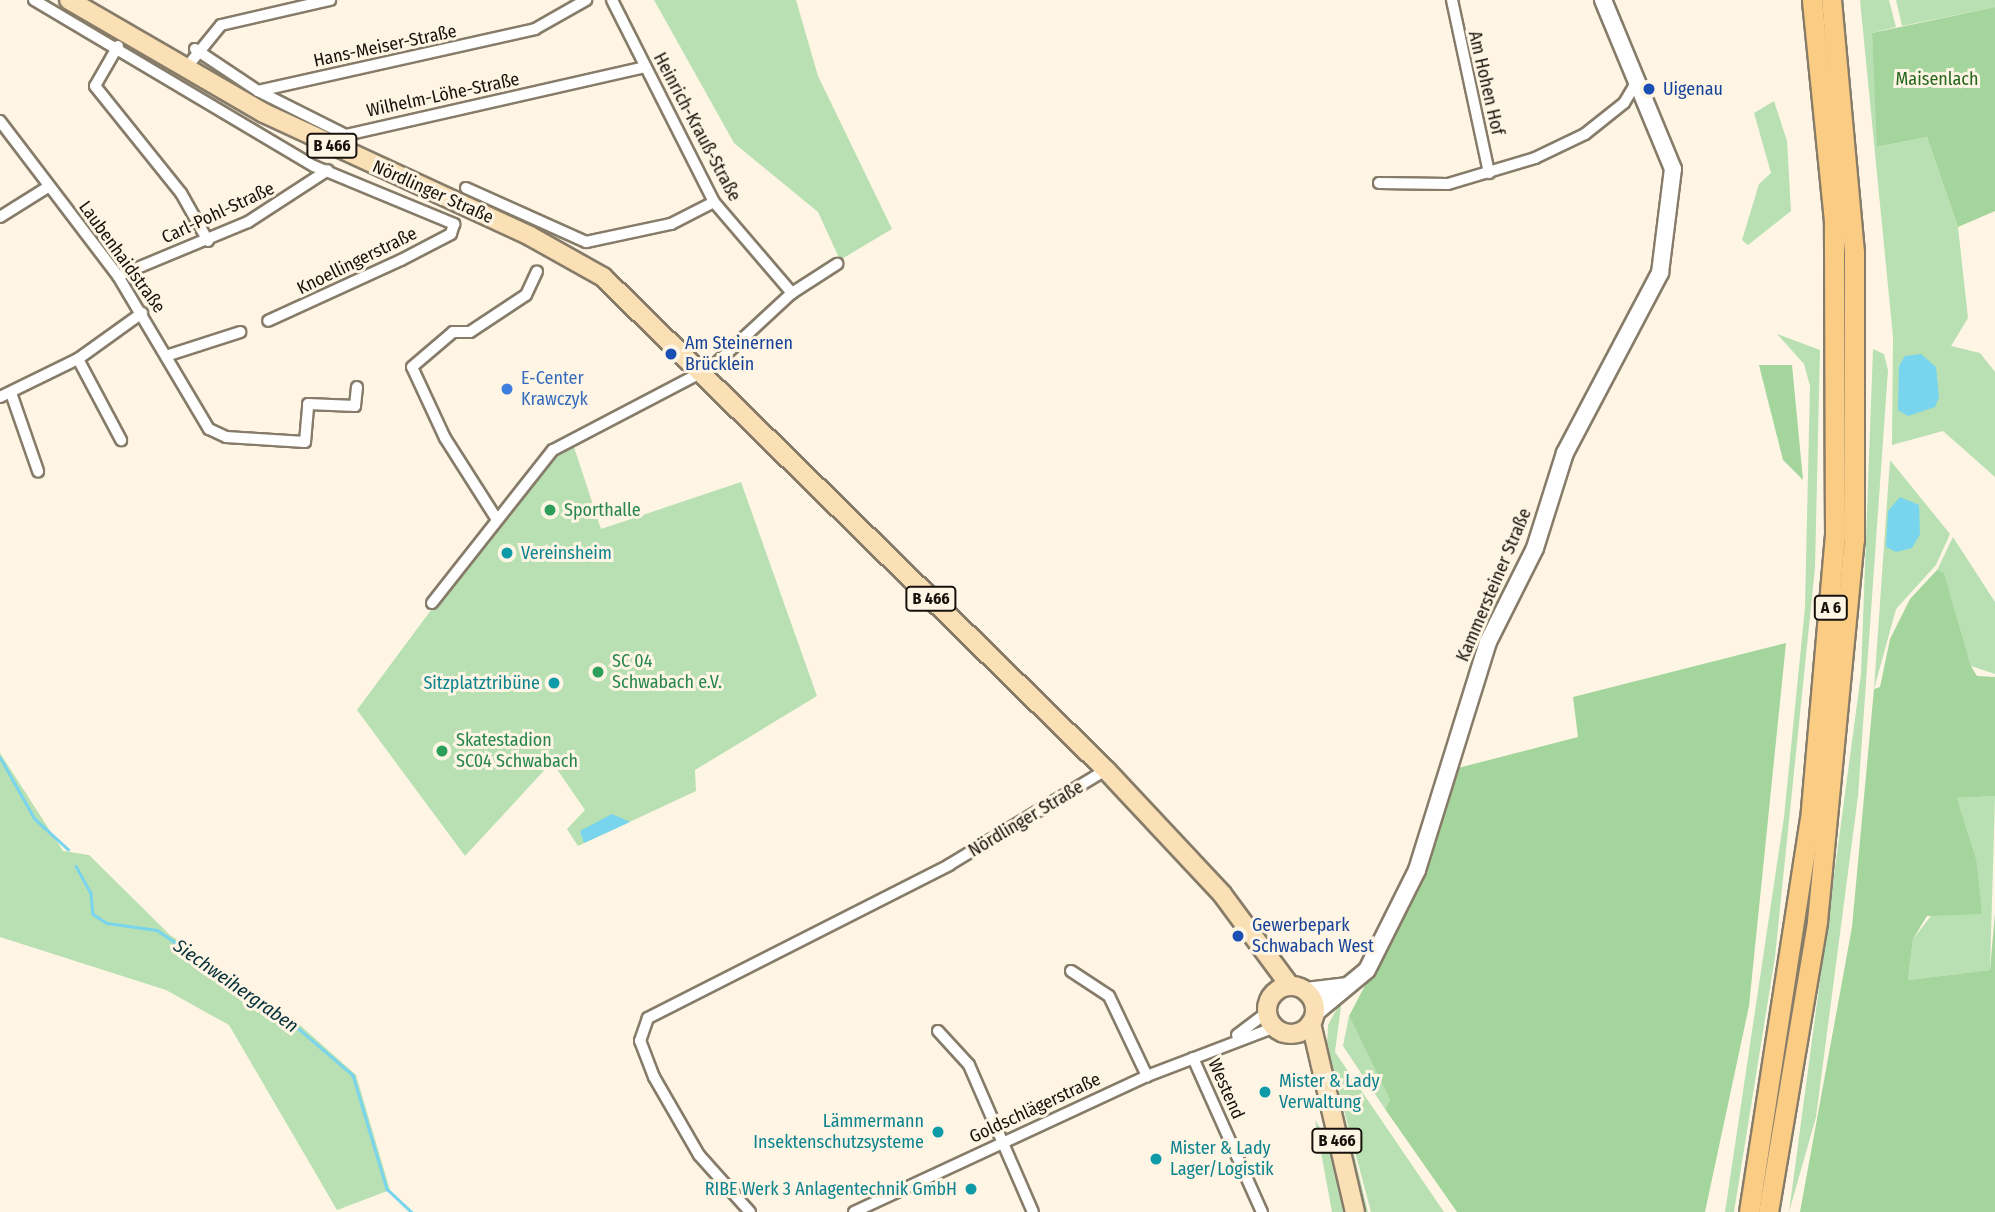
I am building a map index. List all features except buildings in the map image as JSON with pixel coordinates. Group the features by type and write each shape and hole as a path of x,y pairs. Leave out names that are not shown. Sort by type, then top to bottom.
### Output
{"highway":[{"name":"A 6","path":"1749,1212 1810,820 1835,537 1834,221 1812,0"},
{"name":"A 6","path":"1768,1212 1818,921 1854,540 1855,263 1831,0"}],"main road":[{"name":"Nördlinger Straße","path":"69,0 186,68 314,137 585,265 705,370 1106,770"},
{"name":"B 466","path":"1106,770 1223,894 1259,948 1298,989"},
{"name":"B 466","path":"1259,948 1277,1016 1317,1070"},
{"path":"1277,1016 1298,989 1313,1018"},
{"path":"1277,1016 1313,1018"},
{"name":"B 466","path":"1313,1018 1317,1070 1354,1212"}],"street":[{"name":"Nördlinger Straße","path":"34,0 118,46 328,170 454,224"},
{"path":"186,68 195,49 221,25 330,0"},
{"name":"Hans-Meiser-Straße","path":"258,91 535,29 586,0"},
{"name":"Heinrich-Krauß-Straße","path":"612,0 714,202 792,293"},
{"name":"Am Hohen Hof","path":"1452,0 1489,173"},
{"name":"Kammersteiner Straße","path":"1313,1018 1367,970 1417,870 1488,642 1535,548 1565,453 1654,291 1675,188 1637,80 1603,0"},
{"path":"118,46 95,86 181,193 208,241"},
{"path":"195,49 258,91"},
{"name":"Wilhelm-Löhe-Straße","path":"258,91 346,135 645,67"},
{"path":"1379,183 1419,187 1489,173 1585,134 1624,103 1637,80"},
{"name":"Laubenhaidstraße","path":"0,121 118,276 169,355 205,421 226,437 305,442 308,404 355,406 357,387"},
{"name":"Carl-Pohl-Straße","path":"118,276 208,241 280,205 328,170"},
{"path":"0,215 48,187"},
{"path":"467,188 586,242 671,224 714,202"},
{"name":"Knoellingerstraße","path":"268,321 451,234 454,224"},
{"path":"432,603 496,518 553,450 705,370 792,293 837,264"},
{"path":"496,518 445,438 412,367 453,332 470,332 526,295 537,271"},
{"path":"38,471 6,395 78,359 142,313"},
{"path":"169,355 240,332"},
{"path":"78,359 121,440"},
{"name":"Nördlinger Straße","path":"750,1212 699,1155 643,1055 640,1041 648,1018 949,865 1106,770"},
{"path":"1071,971 1108,996 1147,1076"},
{"path":"1298,989 1347,986"},
{"name":"Goldschlägerstraße","path":"854,1212 1147,1076 1193,1058 1277,1016"},
{"name":"Goldschlägerstraße","path":"1232,1039 1277,1016"},
{"path":"938,1031 969,1065 1033,1212"},
{"name":"Westend","path":"1193,1058 1262,1212"}],"green space":[{"path":"654,0 796,0 818,76 892,229 840,260 818,212 734,143"},
{"path":"1860,0 1889,0 1896,27 1872,33 1878,147 1927,137 1958,227 1968,318 1951,346 1980,353 1995,372 1995,477 1943,431 1892,445 1893,337"},
{"path":"1896,0 1995,0 1995,7 1902,26"},
{"name":"Maisenlach","path":"1995,7 1995,211 1958,227 1927,137 1877,147 1872,33"},
{"path":"1774,101 1787,141 1791,211 1748,245 1742,240 1759,184 1771,173 1754,113"},
{"path":"1777,334 1820,350 1815,568 1775,957 1734,1212 1725,1212 1784,817 1805,607 1810,386 1804,364"},
{"path":"1873,349 1884,354 1888,370 1858,796 1816,1117 1789,1212 1861,674"},
{"path":"1759,365 1792,365 1803,480 1783,460"},
{"name":"SC 04 Schwabach e.V.","path":"573,444 601,529 741,482 817,696 695,770 696,791 578,846 567,829 585,810 552,762 465,856 357,710 531,475"},
{"path":"1890,460 1950,534 1936,565 1896,609 1874,689"},
{"path":"1953,537 1995,602 1995,674 1971,666 1944,574 1937,570"},
{"path":"1937,570 1944,573 1971,666 1977,676 1995,677 1995,796 1957,798 1976,858 1982,914 1927,916 1913,939 1908,980 1990,970 1995,913 1995,1212 1800,1212 1852,927 1874,689 1880,687 1890,639 1910,599"},
{"path":"1786,643 1749,1006 1705,1212 1457,1212 1385,1109 1390,1100 1349,1016 1392,934 1454,769 1578,737 1573,697"},
{"path":"0,753 63,851 89,855 170,935 292,1018 356,1075 390,1190 337,1210 229,1025 166,990 0,937"},
{"path":"1995,796 1990,970 1908,980 1913,939 1976,858 1957,798"},
{"path":"1342,999 1335,1052 1444,1212 1371,1212 1327,1046 1328,1025"},
{"path":"1349,1016 1390,1100 1385,1109 1343,1046"},
{"path":"1324,1053 1337,1084 1368,1212 1363,1212"},
{"path":"1315,1120 1331,1145 1349,1212 1332,1212"}],"water":[{"path":"1921,354 1936,367 1939,397 1935,407 1908,416 1898,410 1899,366 1905,356"},
{"path":"1900,497 1919,505 1920,534 1912,548 1896,552 1886,547 1888,511"},
{"path":"612,814 630,822 584,843 580,831"}],"waterway":[{"name":"Siechweihergraben","path":"0,757 35,819 68,849"},
{"name":"Siechweihergraben","path":"76,866 91,893 93,914 107,923 157,930 285,1017 353,1075 387,1189 412,1212"}],"place":[{"name":"Uigenau","path":"1649,89"},
{"name":"Am Steinernen Brücklein","path":"671,354"},
{"name":"E-Center Krawczyk","path":"507,389"},
{"name":"Sporthalle","path":"550,510"},
{"name":"Vereinsheim","path":"507,553"},
{"name":"SC 04 Schwabach e.V.","path":"598,672"},
{"name":"Sitzplatztribüne","path":"554,683"},
{"name":"Skatestadion SC04 Schwabach","path":"442,751"},
{"name":"Gewerbepark Schwabach West","path":"1238,936"},
{"name":"Mister & Lady Verwaltung","path":"1265,1092"},
{"name":"Lämmermann Insektenschutzsysteme","path":"938,1132"},
{"name":"Mister & Lady Lager/Logistik","path":"1156,1159"},
{"name":"RIBE Werk 3 Anlagentechnik GmbH","path":"971,1189"}]}
